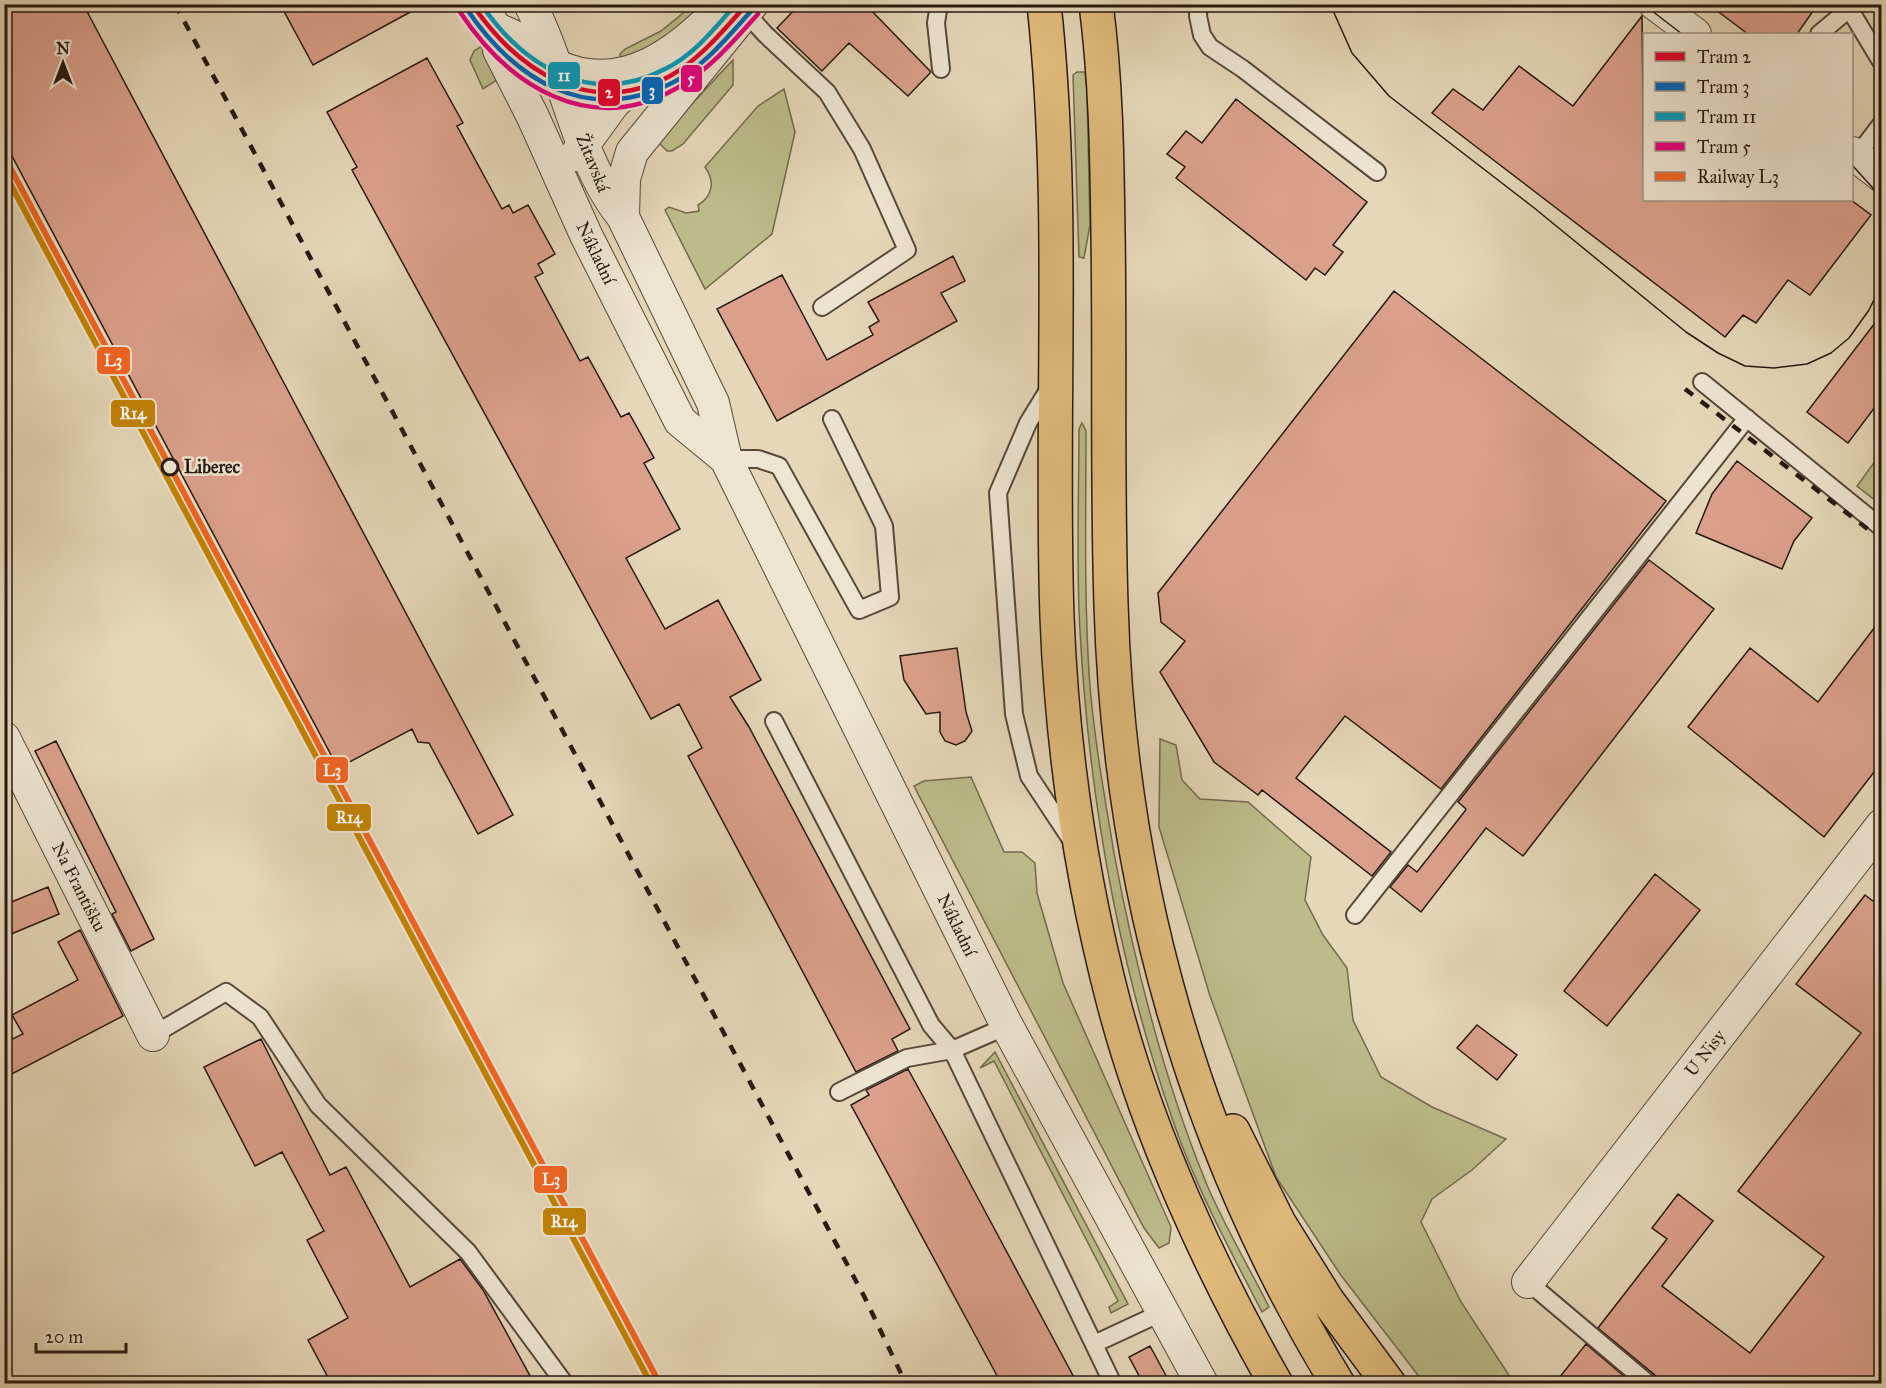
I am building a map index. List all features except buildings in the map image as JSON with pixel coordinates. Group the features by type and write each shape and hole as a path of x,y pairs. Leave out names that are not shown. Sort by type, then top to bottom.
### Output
{"highway":[{"path":"1044,4 1055,127 1057,617 1065,735 1083,857 1114,1005 1140,1086 1174,1177 1212,1261 1240,1321 1276,1383"},
{"path":"1095,4 1102,48 1107,181 1111,604 1117,712 1136,850 1173,1015 1193,1078 1236,1190 1301,1323 1338,1383"},
{"path":"1173,1015 1279,1223 1327,1300 1389,1383"}],"street":[{"name":"Žitavská","path":"530,4 557,66 583,146 606,197 623,217"},
{"path":"1655,4 1694,33"},
{"path":"574,208 569,184 571,169 583,146 613,104 656,63 741,8"},
{"path":"623,217 626,167 632,152 741,8"},
{"path":"489,16 557,66 599,76 619,75 656,63"},
{"name":"Nákladní","path":"489,16 499,50 533,117 574,208 681,421 726,459"},
{"path":"545,35 573,63 587,70 619,75"},
{"path":"533,117 548,136 583,146 616,148 646,134"},
{"path":"1854,155 1881,176"},
{"name":"Nákladní","path":"623,217 713,403 726,459 1007,1026 1202,1383"},
{"name":"Na Františku","path":"4,738 153,1035"},
{"name":"U Nisy","path":"1527,1282 1881,825"}],"lane":[{"path":"939,4 936,23 941,69"},
{"path":"1199,4 1198,16 1202,35 1210,47 1243,69 1377,172"},
{"path":"1820,33 1852,7 1881,63"},
{"path":"741,8 827,92 862,149 907,250 822,307"},
{"path":"1854,155 1881,123"},
{"path":"1056,376 1028,423 998,493 1014,714 1029,776 1083,857"},
{"path":"1702,382 1881,528"},
{"path":"1355,915 1747,418"},
{"path":"726,459 758,459 779,465 859,610 890,597 884,526 832,419"},
{"path":"774,721 931,1025 952,1050 1113,1383"},
{"path":"153,1035 225,992 260,1017 318,1105 468,1252 565,1383"},
{"path":"839,1092 907,1058 952,1050 1007,1026"},
{"path":"1527,1282 1649,1383"},
{"path":"1094,1344 1163,1312"}],"green space":[{"path":"693,5 704,5 681,33 620,62 620,54 625,49 661,31"},
{"path":"485,44 497,80 483,89 470,60 474,51"},
{"path":"733,60 733,85 683,144 672,151 667,151 657,141"},
{"path":"1077,72 1085,72 1087,91 1090,225 1084,258 1079,257 1073,75"},
{"path":"784,89 795,132 772,234 705,289 665,210 669,207 686,213 699,211 698,205 707,197 711,188 705,167 758,106"},
{"path":"1082,423 1086,431 1087,643 1091,696 1103,786 1122,895 1152,1021 1177,1104 1214,1201 1269,1307 1262,1312 1203,1195 1173,1121 1137,1001 1109,879 1091,756 1080,631 1078,530 1079,429"},
{"path":"1881,453 1881,505 1857,486"},
{"path":"1160,739 1176,745 1182,780 1200,799 1248,802 1311,857 1305,900 1323,935 1347,968 1353,1020 1381,1077 1432,1107 1506,1139 1472,1170 1432,1199 1421,1222 1461,1302 1514,1383 1424,1383 1340,1274 1276,1177 1210,996 1159,827"},
{"path":"971,777 1004,852 1022,852 1035,863 1037,893 1063,983 1171,1227 1169,1243 1159,1248 1144,1228 914,786 924,781"},
{"path":"995,1052 1128,1304 1111,1313 1109,1307 1118,1301 994,1061 980,1068"}],"tram line":[{"name":"2","path":"472,4 511,50 534,68 558,81 584,90 611,92 640,88 681,69 711,43 747,4"},
{"name":"11","path":"481,4 517,46 539,63 561,75 586,82 611,84 638,80 676,63 703,40 736,4"},
{"path":"1330,4 1352,53 1389,96 1533,207 1686,332 1718,353 1745,366 1774,368 1807,364 1831,353 1849,338 1869,310 1882,283"},
{"path":"1643,4 1681,33"},
{"name":"3","path":"466,8 506,56 530,74 555,88 582,97 610,99 640,95 684,76 716,50 753,9"},
{"name":"5","path":"460,12 480,39 502,62 527,82 554,96 583,105 613,108 645,102 689,81 720,54 758,14"},
{"path":"1853,166 1872,187 1882,204"}],"railway":[{"path":"175,4 864,1296 906,1384"},
{"path":"1685,389 1882,540"}],"rail line":[{"name":"L3","path":"4,156 660,1384"}],"transit line":[{"name":"R14","path":"4,172 651,1384"}],"place":[{"name":"Liberec","path":"170,467"}]}
